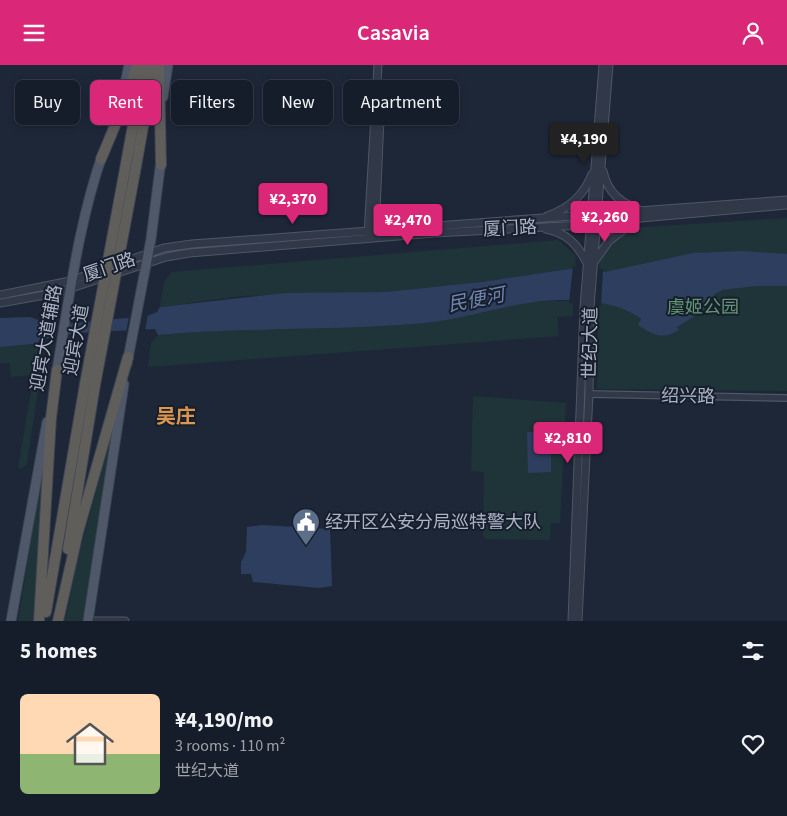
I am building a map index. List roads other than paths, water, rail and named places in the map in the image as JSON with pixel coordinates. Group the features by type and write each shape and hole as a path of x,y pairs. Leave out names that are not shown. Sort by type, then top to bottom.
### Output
{"highway":[{"path":"101,159 124,103 136,65"},
{"name":"迎宾大道","path":"57,621 90,385 144,65"},
{"name":"迎宾大道","path":"44,621 90,385 135,172 154,65"},
{"path":"159,65 161,165"},
{"path":"57,621 78,532 128,357"},
{"path":"39,621 51,418 57,370"}],"main road":[{"name":"迎宾大道辅路","path":"11,621 57,370 65,313 90,197 122,99 129,65"},
{"path":"88,621 128,357 148,253 161,165 160,121 168,65"}],"street":[{"path":"372,234 378,65"},
{"path":"372,234 382,65"},
{"name":"世纪大道","path":"598,167 603,65"},
{"name":"世纪大道","path":"572,621 589,266 609,65"},
{"path":"530,227 561,233 568,237 580,249 589,266 609,241 643,215 614,196 598,167"},
{"path":"537,220 567,207 589,182 598,167"},
{"name":"厦门路","path":"0,295 72,284 148,253 164,248 192,244 593,225 643,215 787,200"},
{"name":"厦门路","path":"0,303 188,253 372,234 537,220 787,205"},
{"name":"世纪大道","path":"578,621 589,395 587,307"},
{"name":"绍兴路","path":"589,395 787,398"},
{"path":"88,621 125,621"}],"water":[{"name":"民便河","path":"741,251 787,254 787,286 756,286 722,290 715,294 703,311 677,327 679,330 668,335 658,335 648,331 638,325 641,319 623,309 602,303 558,300 525,303 457,318 423,323 158,335 155,329 77,333 46,339 34,344 0,347 0,318 30,317 53,325 147,316 157,312 160,307 286,293 385,292 481,282 576,268 605,272 693,253"},
{"path":"527,432 551,432 551,472 528,473"},
{"path":"262,525 330,529 332,586 319,588 253,582 251,574 241,574 241,562 246,552 247,527"}],"place":[{"name":"经开区公安分局巡特警大队","path":"306,546"}],"district":[{"name":"吴庄","path":"176,416"}],"park label":[{"name":"虞姬公园","path":"703,307"}]}
